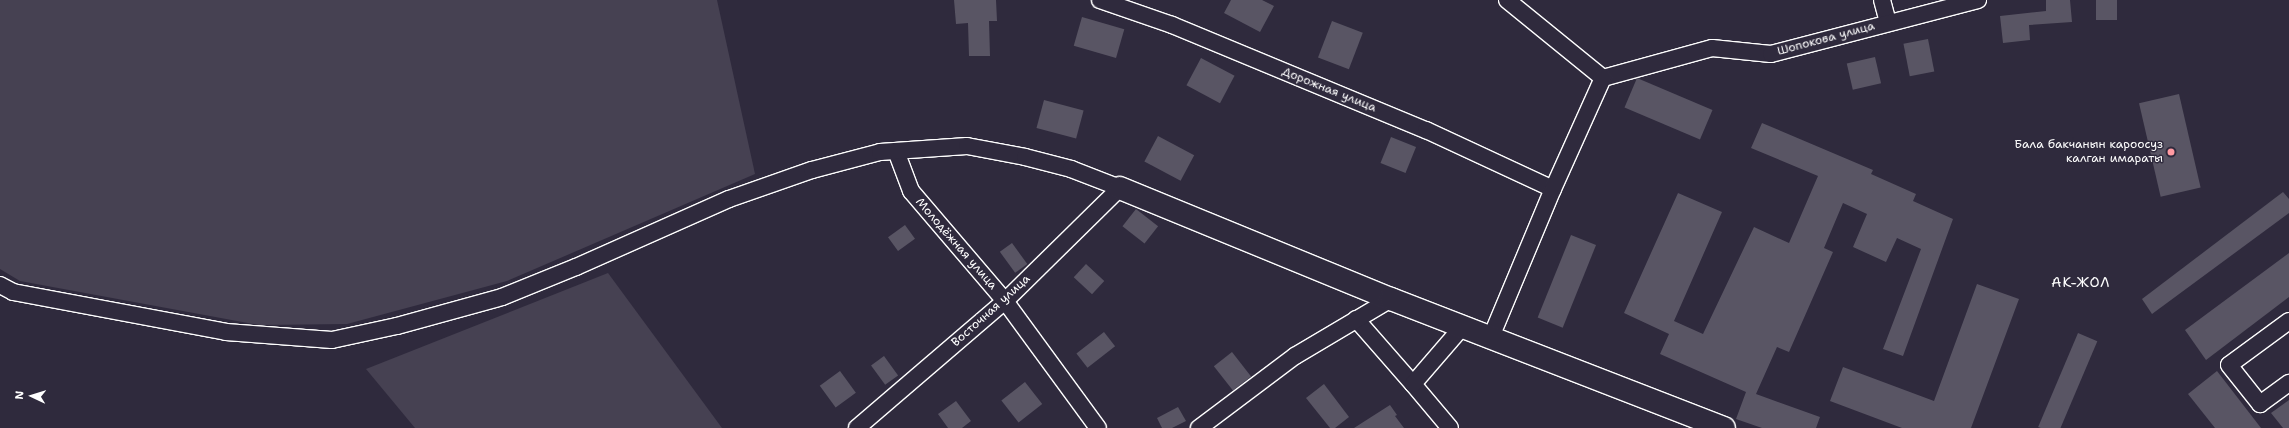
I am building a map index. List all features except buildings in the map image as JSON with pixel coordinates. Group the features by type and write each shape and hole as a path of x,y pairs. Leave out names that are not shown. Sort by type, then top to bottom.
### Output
{"street":[{"name":"Дорожная улица","path":"1100,0 1172,25 1426,130 1553,189"},
{"path":"1491,337 1553,189 1603,78 1507,0"},
{"path":"1882,0 1888,22"},
{"name":"Шопокова улица","path":"1603,78 1712,48 1770,54 1888,22 1978,0"},
{"path":"0,285 13,292 226,332 332,340 397,326 502,296 576,268 729,199 812,170 880,152 967,146 1025,157 1063,167 1120,188 1391,299 1724,428"},
{"name":"Молодёжная улица","path":"896,151 911,191 1005,301 1098,428"},
{"name":"Восточная улица","path":"857,428 1005,301 1120,188"},
{"path":"1199,428 1295,356 1391,299"},
{"path":"1356,320 1450,428"},
{"path":"2289,321 2229,365 2260,404 2289,383"},
{"path":"1413,384 1463,326"}],"shaded area":[{"path":"0,0 717,0 755,174 507,281 347,324 259,325 20,281 0,269"},
{"path":"608,273 722,428 415,428 366,369"}],"place":[{"name":"Бала бакчанын кароосуз калган имараты","path":"2171,152"}],"district":[{"name":"АК-ЖОЛ","path":"2081,282"}]}
